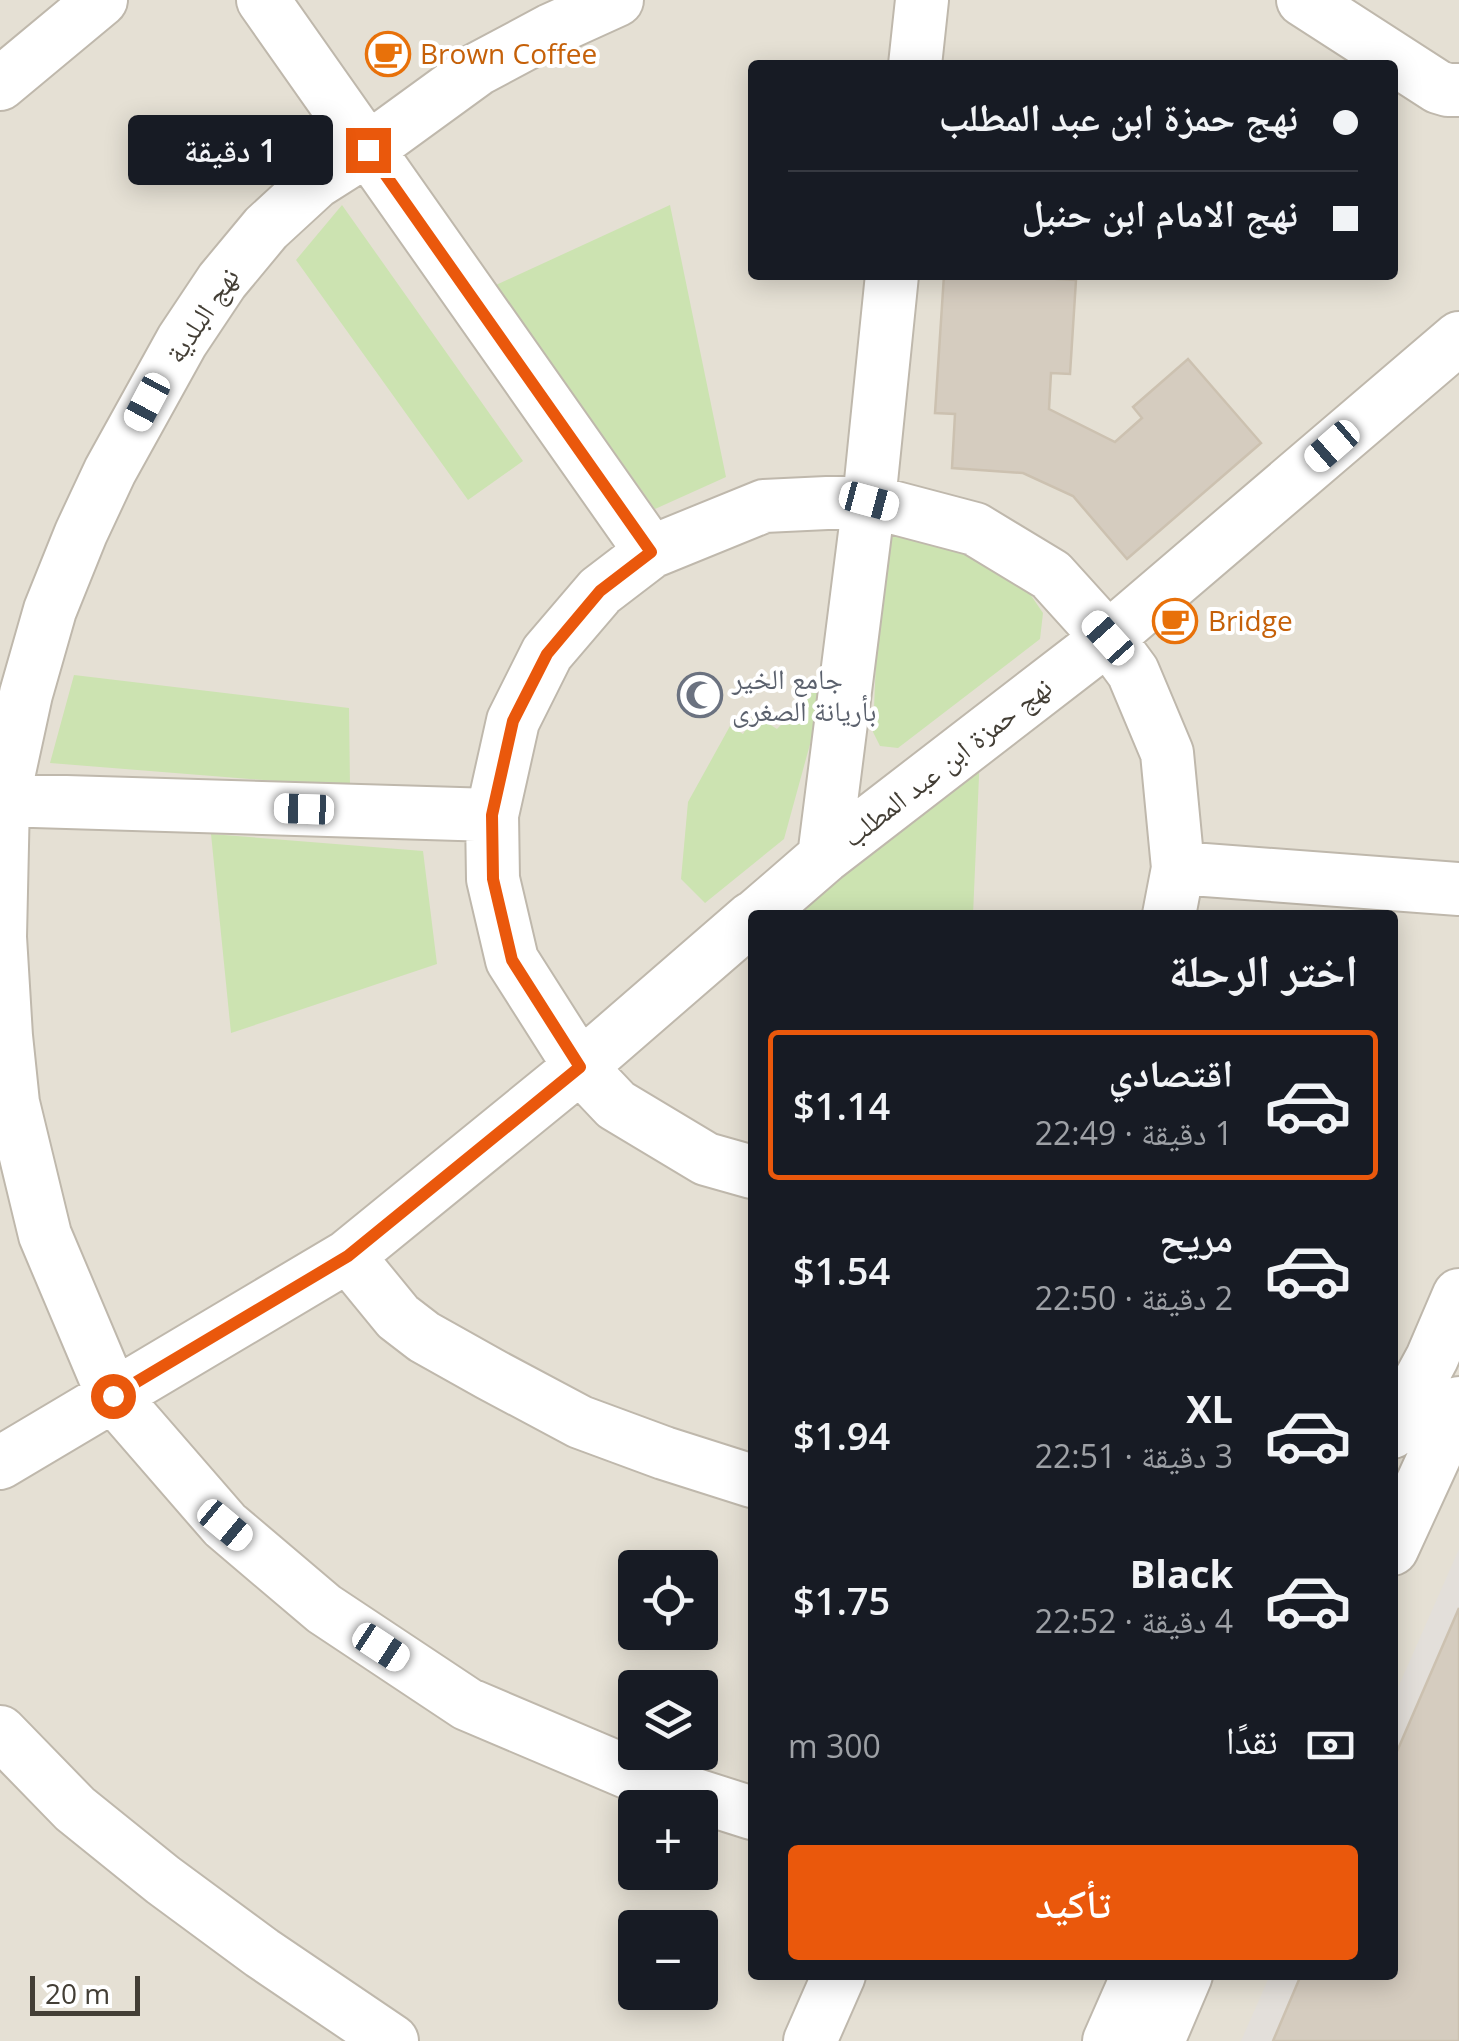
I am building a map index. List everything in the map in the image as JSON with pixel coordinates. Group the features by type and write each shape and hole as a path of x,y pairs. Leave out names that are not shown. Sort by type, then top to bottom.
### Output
{"street":[{"path":"0,84 101,0"},
{"path":"262,0 651,552"},
{"name":"نهج البلدية","path":"617,0 478,69 368,150 316,182 266,228 222,281 182,341 81,533 50,610 26,694 2,800 0,937 6,1036 13,1103 45,1235 113,1396 225,1525 324,1609 467,1704 640,1777 748,1812"},
{"path":"916,60 922,0"},
{"path":"1302,0 1396,60"},
{"path":"1398,61 1438,87 1459,90"},
{"path":"824,857 869,501 891,280"},
{"name":"نهج حمزة ابن عبد المطلب","path":"762,910 824,857 1108,638 1459,338"},
{"path":"748,1171 706,1159 616,1105 580,1067 512,960 493,879 492,815 513,721 547,654 600,591 651,552 764,506 869,501 974,528 1051,575 1133,672 1167,753 1173,892 1456,882"},
{"path":"2,800 492,815"},
{"name":"نهج حمزة ابن عبد المطلب","path":"0,1463 348,1256 580,1067 748,922"},
{"path":"348,1256 398,1317 424,1337 490,1374 580,1422 748,1479"},
{"path":"1398,1421 1459,1296"},
{"path":"1398,1535 1459,1404"},
{"path":"0,1732 75,1809 163,1880 392,2041"},
{"path":"810,2041 837,1980"},
{"path":"1108,2041 1136,1980"},
{"path":"1158,2041 1184,1980"}],"shaded area":[{"path":"0,0 1459,0 1459,2041 0,2041"},
{"path":"1459,1549 1459,2041 1241,2041 1268,1980 1398,1980 1398,1688"}],"green space":[{"path":"342,205 523,461 468,500 296,260"},
{"path":"670,205 726,477 655,509 496,285"},
{"path":"898,532 939,540 1017,575 1043,613 1040,639 898,748 880,746 873,732 881,541"},
{"path":"74,675 349,708 350,787 50,763"},
{"path":"829,675 784,839 705,903 681,879 688,802 730,726 743,734 755,715 777,729"},
{"path":"980,753 973,910 789,910"},
{"path":"211,834 423,851 437,964 231,1033"}],"building":[{"path":"944,280 1076,280 1070,374 1051,373 1049,409 1115,442 1142,418 1133,407 1188,359 1261,443 1127,559 1073,496 1023,473 952,468 955,414 935,413"},
{"path":"1459,1608 1459,2041 1273,2041 1299,1980 1398,1980 1398,1749"}],"place":[{"name":"Brown Coffee","path":"388,54"},
{"name":"Bridge","path":"1175,621"},
{"name":"جامع الخير بأريانة الصغرى","path":"700,695"}],"route":[{"path":"113,1396 348,1256 580,1067 512,960 493,879 492,815 513,721 547,654 600,591 651,552 368,150"}]}
